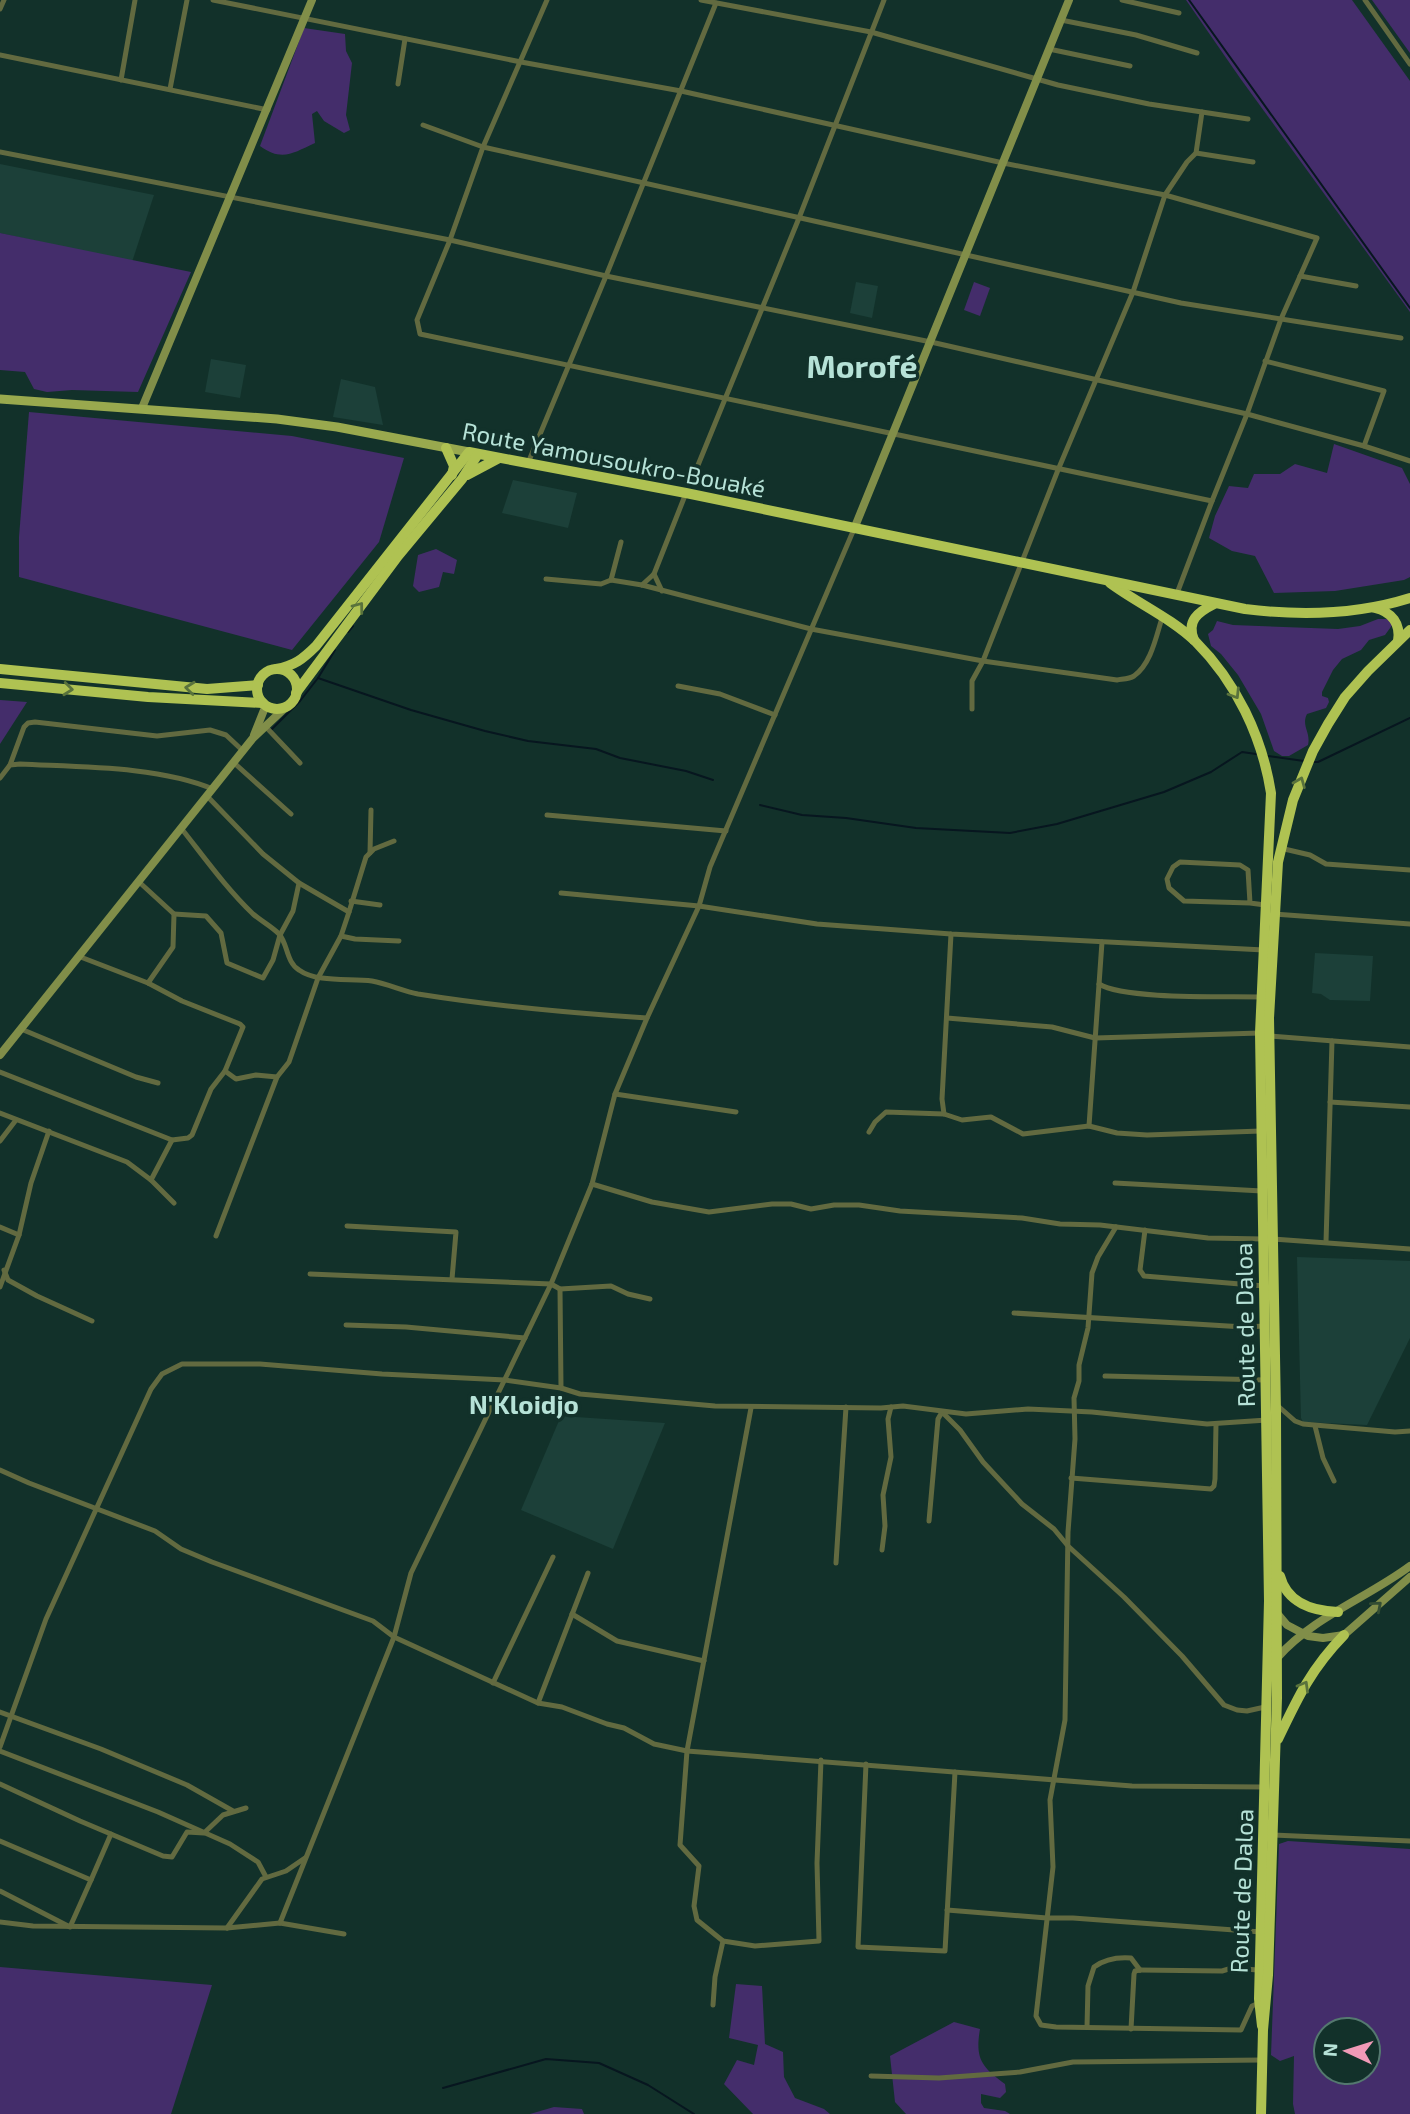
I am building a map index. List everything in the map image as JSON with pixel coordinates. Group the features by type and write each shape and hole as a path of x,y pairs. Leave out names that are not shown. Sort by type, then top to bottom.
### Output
{"highway":[{"path":"446,448 457,477"},
{"name":"Route Yamousoukro-Bouaké","path":"474,453 686,493 1214,604 1287,613 1343,612 1376,608 1410,598"},
{"path":"0,682 148,697 264,704 275,709 287,706 474,453"},
{"path":"264,704 259,698 258,685 264,674 290,667 316,646 391,547 457,477 500,458"},
{"name":"Route de Daloa","path":"1110,583 1194,640 1238,697 1264,754 1270,793 1275,847 1274,914 1265,1035 1262,1131 1263,1191 1269,1239 1265,1286 1269,1668 1259,2003 1263,2030"},
{"path":"1194,640 1191,630 1194,619 1200,611 1214,604"},
{"path":"1376,608 1393,617 1398,628 1398,641"},
{"path":"1275,847 1300,780 1328,724 1345,697 1410,630"},
{"path":"0,669 207,690 258,685"},
{"path":"276,669 292,676 297,687 296,693"},
{"name":"Route de Daloa","path":"1263,2030 1267,2010 1278,1616 1276,1404 1262,997 1267,905 1275,847"},
{"path":"1277,1569 1282,1583 1299,1602 1316,1610 1338,1612"},
{"path":"1275,1745 1314,1669 1344,1635"},
{"path":"1261,2114 1263,2030"}],"main road":[{"name":"Route Yamousoukro-Bouaké","path":"0,399 277,419 337,427 474,453"}],"street":[{"path":"0,9 4,0"},
{"path":"121,80 135,0"},
{"path":"170,89 187,0"},
{"path":"213,0 681,91 835,127 1165,195 1317,238 1281,319 1176,596"},
{"path":"142,408 312,0"},
{"path":"547,0 483,147 450,240 417,320 420,334 1058,470 1212,500"},
{"path":"701,0 872,32 1036,80 1149,104 1248,120"},
{"path":"695,470 799,218 884,0"},
{"path":"280,1923 394,1637 411,1573 551,1284 592,1184 615,1094 699,906 710,867 931,342 1069,0"},
{"path":"1122,0 1179,13"},
{"path":"1365,0 1410,64"},
{"path":"528,463 607,276 716,2"},
{"path":"1061,20 1136,35 1197,52"},
{"path":"398,84 405,39"},
{"path":"1049,49 1130,66"},
{"path":"0,55 268,110"},
{"path":"972,709 972,681 983,661 1058,470 1133,292 1165,195 1196,153 1202,112"},
{"path":"423,125 483,147 1181,303 1401,338"},
{"path":"0,152 450,240 607,276 931,342 1247,414 1410,461"},
{"path":"1196,153 1254,162"},
{"path":"1300,276 1356,286"},
{"path":"1265,361 1384,391 1364,446"},
{"path":"642,585 654,574 686,493"},
{"path":"611,580 621,542"},
{"path":"654,574 662,591"},
{"path":"546,579 601,584 611,580 642,585 811,629 983,661 1117,680 1132,678 1152,651 1162,618"},
{"path":"678,686 720,694 775,715"},
{"path":"253,738 264,704"},
{"path":"0,1055 242,750 287,706"},
{"path":"0,778 10,765 24,727 35,722 157,736 209,730 226,735 242,750"},
{"path":"265,726 300,763"},
{"path":"233,762 291,814"},
{"path":"10,765 77,767 183,779 210,792 263,854 299,883 349,912"},
{"path":"370,853 371,810"},
{"path":"547,815 726,831"},
{"path":"181,828 226,886 254,915 280,935 291,963 300,971 318,978 375,982 416,994 569,1013 647,1018"},
{"path":"216,1236 277,1077 289,1062 318,978 341,936 362,866 370,853 383,844 394,841"},
{"path":"1275,847 1310,855 1326,864 1410,870"},
{"path":"1250,903 1248,870 1240,865 1180,862 1170,871 1167,879 1169,888 1184,901 1267,905"},
{"path":"138,881 174,914 206,916 221,933 227,963 263,978 293,911 299,883"},
{"path":"561,893 699,906 817,924 951,934 1264,950"},
{"path":"351,901 380,905"},
{"path":"148,984 173,947 174,914"},
{"path":"1274,914 1410,924"},
{"path":"944,1114 942,1099 951,934"},
{"path":"341,936 355,940 399,941"},
{"path":"1089,1126 1101,942"},
{"path":"0,1072 172,1140 192,1135 211,1089 225,1071 243,1027 78,956"},
{"path":"1099,984 1107,989 1133,993 1262,997"},
{"path":"947,1018 1052,1027 1095,1038 1265,1035 1410,1047"},
{"path":"21,1029 136,1077 158,1083"},
{"path":"1326,1242 1332,1041"},
{"path":"225,1071 236,1079 256,1075 277,1077"},
{"path":"615,1094 737,1112"},
{"path":"1330,1102 1410,1107"},
{"path":"869,1132 875,1122 887,1112 944,1114 962,1120 991,1117 1024,1134 1089,1126 1117,1133 1147,1135 1262,1131"},
{"path":"0,1113 127,1162 151,1180 174,1203"},
{"path":"0,1141 16,1120"},
{"path":"0,1287 19,1235 31,1183 50,1131"},
{"path":"151,1180 172,1140"},
{"path":"1115,1183 1263,1191"},
{"path":"592,1184 652,1202 709,1212 790,1203 811,1209 859,1205 1116,1227 1208,1238 1326,1242 1410,1249"},
{"path":"347,1226 456,1232 452,1279"},
{"path":"0,1227 19,1235"},
{"path":"1116,1227 1092,1273 1088,1316 1072,1411 1074,1439 1068,1546 1065,1720 1052,1779 1050,1820 1053,1867 1036,2012 1038,2022 1045,2026 1241,2030 1252,2006 1259,2003"},
{"path":"1145,1230 1140,1270 1144,1276 1265,1286"},
{"path":"4,1270 8,1280 92,1321"},
{"path":"310,1274 551,1284 560,1289 611,1286 628,1294 650,1299"},
{"path":"560,1289 561,1388"},
{"path":"1014,1312 1023,1315 1265,1326"},
{"path":"346,1325 406,1327 526,1338"},
{"path":"267,1877 258,1862 230,1844 0,1749 46,1619 151,1388 162,1374 183,1364 260,1364 505,1380 561,1388 580,1394 751,1408 928,1408 966,1414 1028,1409 1171,1422 1216,1424 1267,1420"},
{"path":"1105,1376 1266,1380"},
{"path":"1276,1404 1295,1420 1315,1426 1395,1432 1410,1430"},
{"path":"836,1563 846,1406"},
{"path":"882,1550 885,1525 883,1495 891,1457 888,1419 891,1407"},
{"path":"751,1408 687,1751 680,1845 699,1866 694,1906 697,1920 723,1941 755,1946 819,1941 817,1863 821,1760"},
{"path":"929,1521 938,1419 942,1412"},
{"path":"942,1412 1022,1504 1054,1529 1068,1546 1108,1581 1182,1656 1224,1705 1247,1711 1268,1706"},
{"path":"1071,1478 1211,1489 1215,1479 1216,1424"},
{"path":"1315,1426 1323,1458 1334,1481"},
{"path":"0,1470 155,1531 180,1549 212,1562 373,1621 394,1637 538,1703 562,1707 624,1728 654,1744 687,1751 1132,1786 1266,1787"},
{"path":"493,1683 553,1557"},
{"path":"1269,1668 1301,1634 1410,1566"},
{"path":"538,1703 588,1573"},
{"path":"1269,1601 1281,1620 1301,1634 1323,1638 1344,1635 1410,1577"},
{"path":"572,1614 617,1641 704,1661"},
{"path":"0,1712 102,1749 187,1785 233,1811"},
{"path":"866,1764 858,1947 945,1951 955,1772"},
{"path":"0,1784 111,1834 163,1856 172,1857 187,1832 204,1833 223,1815 246,1808"},
{"path":"71,1927 111,1834"},
{"path":"1273,1835 1410,1841"},
{"path":"0,1840 91,1880"},
{"path":"227,1928 255,1888 267,1877 286,1871 306,1858"},
{"path":"0,1891 71,1927"},
{"path":"947,1910 1261,1931"},
{"path":"0,1922 33,1926 227,1928 280,1923 344,1934"},
{"path":"713,2005 715,1977 723,1941"},
{"path":"1087,2028 1088,1986 1094,1967 1122,1957 1131,1958 1140,1970"},
{"path":"1131,2029 1135,1971 1222,1971 1232,1968 1260,1970"},
{"path":"871,2076 960,2077 1020,2072 1085,2062 1262,2060"}],"shaded area":[{"path":"1186,0 1352,0 1410,81 1410,312 1240,78"},
{"path":"1372,0 1410,0 1410,53"},
{"path":"304,28 345,34 346,51 352,63 346,115 350,130 344,133 324,121 317,111 312,114 315,143 288,154 275,154 260,146"},
{"path":"0,164 154,195 132,262 0,233"},
{"path":"0,233 191,272 138,392 47,392 34,389 25,372 0,370"},
{"path":"856,282 878,286 872,318 850,313"},
{"path":"974,282 990,288 980,316 964,310"},
{"path":"211,359 246,365 240,398 205,392"},
{"path":"341,379 375,387 383,425 333,417"},
{"path":"29,412 292,436 404,458 379,542 292,650 19,577 19,537"},
{"path":"1334,444 1402,468 1410,484 1410,577 1335,591 1274,593 1255,556 1232,551 1209,538 1215,516 1229,486 1248,488 1254,474 1280,474 1295,464 1327,473"},
{"path":"513,480 577,493 568,528 502,513"},
{"path":"436,549 457,560 454,574 443,572 439,587 419,592 413,586 418,555"},
{"path":"1378,619 1388,619 1393,624 1385,635 1369,640 1361,650 1342,659 1333,670 1322,692 1322,696 1328,698 1329,702 1326,708 1307,714 1305,718 1308,745 1289,756 1282,756 1274,751 1261,714 1238,675 1211,646 1208,634 1217,621 1233,625 1338,629 1360,626"},
{"path":"0,700 27,702 0,744"},
{"path":"1315,953 1373,956 1370,1001 1330,1000 1321,994 1312,993"},
{"path":"1297,1257 1410,1261 1410,1338 1367,1425 1303,1422 1301,1418"},
{"path":"561,1416 665,1423 613,1549 521,1510"},
{"path":"1288,1841 1410,1849 1410,2114 1295,2114 1294,2056 1280,2061 1271,2055 1279,1844"},
{"path":"0,1967 212,1985 171,2114 0,2114"},
{"path":"736,1984 762,1986 765,2044 783,2052 784,2077 795,2098 830,2114 753,2114 724,2084 737,2060 754,2065 758,2045 729,2038"},
{"path":"954,2022 980,2029 979,2055 985,2067 1005,2084 1006,2092 1000,2098 981,2094 984,2108 1010,2114 906,2114 895,2102 890,2056"},
{"path":"554,2107 582,2109 584,2114 530,2114"}],"waterway":[{"path":"1189,0 1410,308"},
{"path":"348,632 353,626"},
{"path":"271,730 300,701 335,650"},
{"path":"318,678 411,710 485,731 528,741 596,749 620,758 686,771 713,780"},
{"path":"1313,762 1410,718"},
{"path":"760,805 802,815 916,828 1010,833 1057,824 1164,792 1211,772 1242,752 1256,754"},
{"path":"1268,756 1304,761"},
{"path":"443,2088 546,2059 599,2063 648,2085 694,2114"}],"district":[{"name":"Morofé","path":"862,365"},
{"name":"N'Kloidjo","path":"524,1403"}]}
